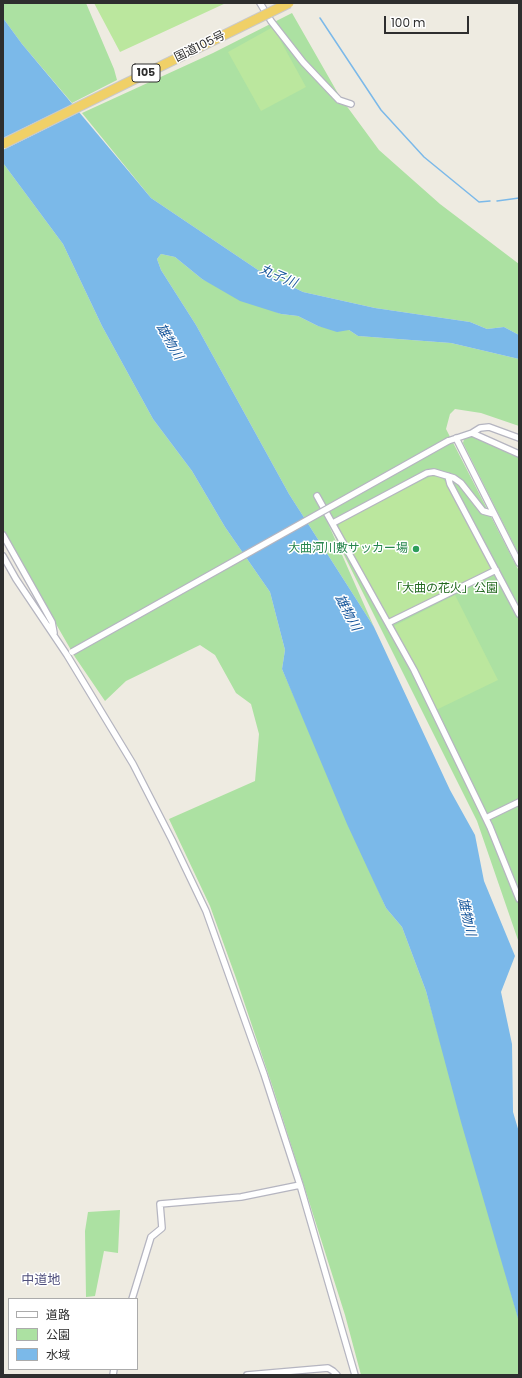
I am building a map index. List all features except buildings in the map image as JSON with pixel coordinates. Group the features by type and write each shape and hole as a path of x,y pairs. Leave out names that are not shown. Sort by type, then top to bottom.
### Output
{"highway":[{"name":"国道105号","path":"3,144 289,3"}],"street":[{"path":"260,3 271,22 303,62 339,100 351,104"},
{"path":"69,653 448,441 472,433 480,428 489,427 519,438"},
{"path":"472,433 519,454"},
{"path":"456,438 519,563"},
{"path":"333,523 427,473 434,472 462,482 483,511 494,514"},
{"path":"448,476 450,484 519,614"},
{"path":"318,496 421,684 486,818 502,853 519,898"},
{"path":"3,534 52,622 55,637"},
{"path":"3,556 16,579 55,637 69,653 133,764 206,911 252,1036 300,1185 355,1375"},
{"path":"388,623 496,570"},
{"path":"486,818 519,802"},
{"path":"132,1298 151,1237 162,1228 160,1204 241,1197 300,1185"},
{"path":"246,1375 328,1368 333,1370 336,1375"}],"green space":[{"path":"3,3 86,3 114,69 117,80 72,103 22,44 3,18"},
{"path":"94,3 226,3 120,52"},
{"path":"292,13 340,97 379,150 440,204 519,264 519,335 504,327 487,329 470,322 375,308 303,292 258,270 151,198 82,113 213,53"},
{"path":"273,27 306,87 261,111 228,52"},
{"path":"3,163 63,244 102,326 153,419 192,471 225,527 270,592 285,650 282,669 386,908 402,927 426,991 519,1321 519,1375 361,1375 345,1315 273,1088 236,978 210,906 169,819 255,781 259,734 251,704 236,693 215,655 200,645 126,681 105,701 75,657 3,532"},
{"name":"「大曲の花火」公園","path":"161,254 175,257 202,279 281,314 298,316 318,326 349,330 358,336 451,343 519,359 519,426 481,413 455,409 450,414 446,429 519,571 519,943 477,821 327,521 374,627 289,494 196,325 161,270 157,259"},
{"path":"467,437 473,437 492,443 519,457 519,555 463,443 464,439"},
{"name":"大曲河川敷サッカー場","path":"431,476 441,477 447,484 493,570 389,621 338,528 340,522"},
{"path":"455,595 498,680 436,710 394,626"},
{"path":"120,1210 118,1253 104,1251 95,1296 86,1297 85,1231 88,1212"}],"water":[{"name":"雄物川","path":"3,18 22,44 151,198 258,270 303,292 375,308 470,322 487,329 504,327 519,335 519,359 451,343 358,336 349,330 337,332 318,326 298,316 281,314 240,301 202,279 175,257 161,254 157,259 161,270 196,325 289,494 374,627 450,790 475,835 484,881 515,956 501,992 512,1044 513,1112 519,1132 519,1322 461,1122 426,991 402,927 386,908 347,824 282,669 285,650 270,592 225,527 192,471 153,419 102,326 63,244 3,163"}],"pier":[{"path":"75,103 82,111 3,150 3,138"}],"waterway":[{"path":"320,18 381,110 424,157 479,202 490,201"},
{"path":"497,201 519,198"}],"place":[{"name":"大曲河川敷サッカー場","path":"416,549"}],"district":[{"name":"中道地","path":"41,1281"}],"water label":[{"name":"丸子川","path":"278,277"}]}
